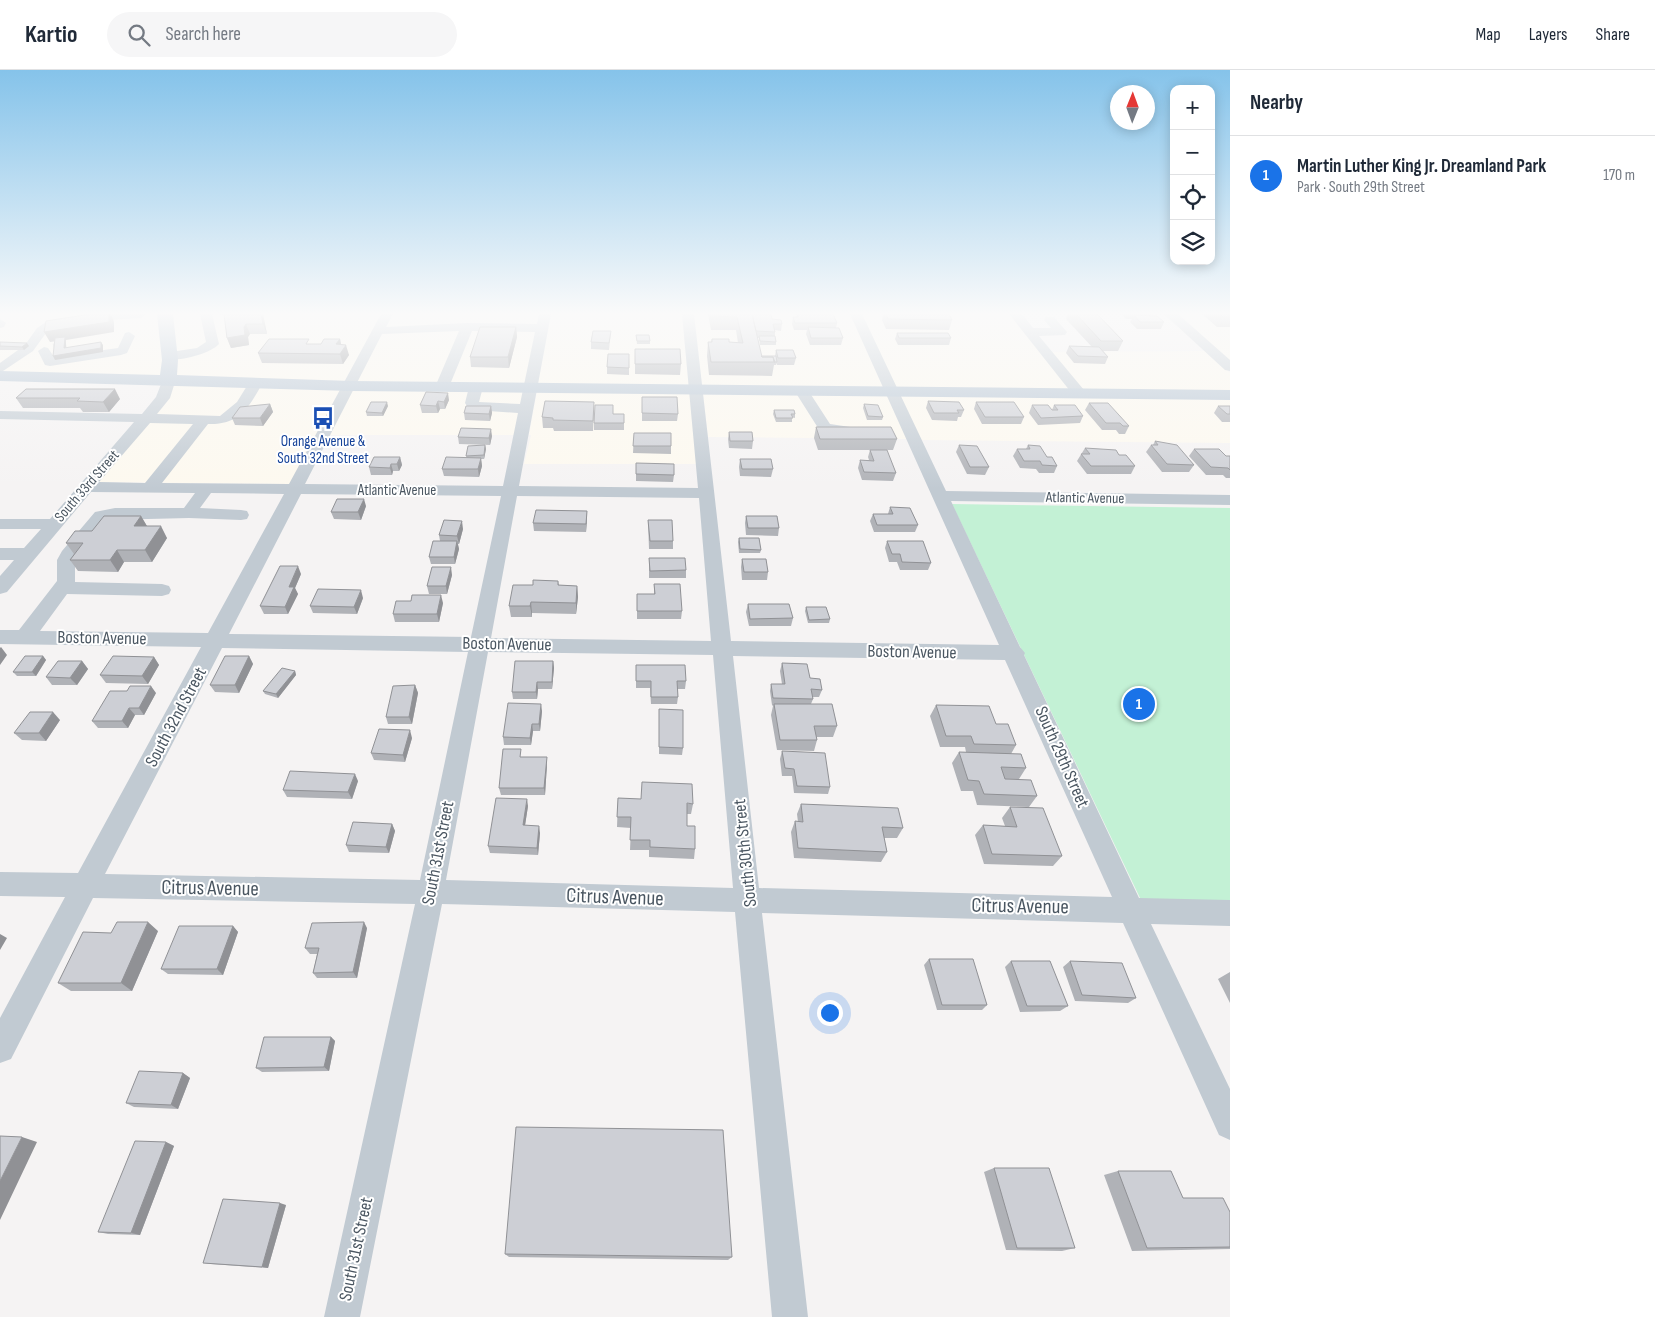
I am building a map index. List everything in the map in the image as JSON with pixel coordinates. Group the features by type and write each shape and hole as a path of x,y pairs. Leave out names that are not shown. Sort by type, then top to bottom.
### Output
{"main road":[{"path":"168,372 168,382"},
{"path":"0,376 132,378 168,382 476,387 529,399 696,390 1230,395"},
{"path":"0,389 123,390 168,382"}],"street":[{"name":"South 32nd Street","path":"0,1048 217,640 356,372"},
{"path":"442,387 448,372"},
{"name":"South 31st Street","path":"342,1317 431,892 534,372"},
{"name":"South 30th Street","path":"694,372 750,901 790,1317"},
{"name":"South 29th Street","path":"882,372 891,391 900,432 940,496 1230,1124"},
{"path":"1062,372 1079,393"},
{"name":"South 33rd Street","path":"0,588 163,398 168,382"},
{"path":"0,415 223,420 230,417 243,404 255,384"},
{"path":"800,390 825,428 841,431 870,432"},
{"path":"150,487 203,421"},
{"name":"Atlantic Avenue","path":"87,486 707,493"},
{"path":"189,513 206,488"},
{"name":"Atlantic Avenue","path":"940,496 1230,500"},
{"path":"25,637 63,588 66,582 66,560 71,551 101,516 115,513 241,515"},
{"path":"0,524 55,524"},
{"path":"0,554 29,554"},
{"path":"63,588 162,590"},
{"name":"Boston Avenue","path":"0,637 1014,653"},
{"name":"Citrus Avenue","path":"0,884 431,892 1230,913"}],"shaded area":[{"path":"0,372 162,372 162,378"},
{"path":"175,372 349,372 344,382 176,379"},
{"path":"361,372 528,372 525,384 356,382"},
{"path":"540,372 689,372 690,386 538,384"},
{"path":"700,372 877,372 883,387 702,386"},
{"path":"888,372 1056,372 1070,390 895,388"},
{"path":"1067,372 1230,373 1230,391 1082,390"},
{"path":"173,385 341,389 291,484 98,482"},
{"path":"353,389 524,391 515,435 330,435"},
{"path":"537,391 690,393 697,464 524,464 531,435 529,435"},
{"path":"703,393 886,394 907,439 708,437"},
{"path":"899,394 1230,398 1230,443 920,440"}],"green space":[{"path":"952,504 1230,508 1230,902 1141,900"}],"building":[{"path":"26,389 115,389 103,402 77,401 80,398 16,398"},
{"path":"426,392 448,393 444,402 438,401 436,406 420,405"},
{"path":"642,397 677,397 678,414 642,413"},
{"path":"545,401 594,402 593,421 553,420 553,418 542,417"},
{"path":"928,401 959,402 964,410 957,410 959,413 934,413"},
{"path":"371,402 387,402 382,413 366,412"},
{"path":"976,402 1014,402 1024,417 985,417"},
{"path":"1089,403 1108,403 1129,426 1123,426 1120,423 1106,423"},
{"path":"270,404 260,418 232,418 240,407"},
{"path":"864,404 878,405 883,417 868,416"},
{"path":"595,405 613,405 613,414 624,414 624,423 594,423"},
{"path":"1032,405 1048,405 1052,410 1058,410 1054,405 1075,405 1083,416 1041,418"},
{"path":"466,406 491,406 489,414 464,413"},
{"path":"1218,406 1230,406 1230,414 1227,414"},
{"path":"774,410 794,410 795,414 791,414 793,418 776,418"},
{"path":"816,427 891,427 897,439 820,439"},
{"path":"461,428 491,429 489,438 458,437"},
{"path":"729,432 752,432 753,441 730,441"},
{"path":"634,433 671,433 671,446 633,446"},
{"path":"1155,441 1177,445 1194,465 1167,464 1151,445 1158,445"},
{"path":"485,445 484,455 466,456 468,446"},
{"path":"959,445 977,446 989,467 970,467"},
{"path":"1028,445 1040,446 1047,457 1052,457 1057,466 1042,465 1040,461 1024,461 1017,449 1030,449"},
{"path":"1085,448 1116,450 1119,455 1126,455 1135,466 1091,466 1081,454 1090,454"},
{"path":"1194,449 1219,449 1226,456 1230,456 1230,470 1228,468 1211,467"},
{"path":"870,450 887,450 896,473 864,472 860,460 874,461"},
{"path":"374,457 400,457 397,464 391,464 390,468 369,467"},
{"path":"446,457 481,458 478,469 442,469"},
{"path":"740,459 771,459 773,469 742,469"},
{"path":"636,463 674,464 674,475 636,474"},
{"path":"337,499 364,499 358,512 331,512"},
{"path":"890,507 910,508 918,525 877,525 873,514 893,514"},
{"path":"536,510 587,511 586,524 533,523"},
{"path":"104,516 141,516 134,526 161,526 145,550 117,550 110,560 70,560 83,543 66,543 75,531 92,531"},
{"path":"746,516 777,516 779,528 748,528"},
{"path":"444,520 462,521 457,536 439,535"},
{"path":"648,520 672,520 673,541 650,541"},
{"path":"739,538 759,538 761,550 740,549"},
{"path":"433,541 457,541 454,557 429,557"},
{"path":"887,541 923,541 931,563 902,562 900,554 892,554"},
{"path":"649,558 685,558 686,570 650,571"},
{"path":"742,559 766,559 768,572 744,572"},
{"path":"280,566 298,566 289,587 294,587 285,607 260,606"},
{"path":"432,567 451,567 446,586 427,586"},
{"path":"533,580 558,581 558,585 577,586 576,603 531,602 530,606 509,606 513,585 533,585"},
{"path":"654,584 680,584 682,611 637,611 637,594 655,594"},
{"path":"318,589 361,590 354,607 310,606"},
{"path":"412,595 441,595 437,614 393,614 396,601 411,601"},
{"path":"748,604 789,604 793,618 750,619"},
{"path":"806,607 826,607 830,619 809,620"},
{"path":"25,656 43,656 32,672 13,672"},
{"path":"113,656 154,657 142,676 100,675"},
{"path":"225,656 249,656 235,685 210,685"},
{"path":"58,661 82,661 70,678 46,677"},
{"path":"515,661 553,661 552,682 537,682 536,692 512,692"},
{"path":"782,663 807,664 810,678 820,679 822,690 811,689 813,699 773,698 771,684 785,684"},
{"path":"636,665 685,665 686,681 677,681 678,697 651,697 651,681 636,681"},
{"path":"282,668 295,671 276,694 263,691"},
{"path":"415,685 409,717 386,717 393,686"},
{"path":"130,686 151,686 139,708 129,708 122,721 92,721 110,691 127,691"},
{"path":"508,703 541,704 539,724 532,724 530,738 503,737"},
{"path":"774,704 832,704 837,726 814,726 817,740 780,740"},
{"path":"936,705 989,706 996,724 1008,724 1016,745 974,744 971,736 946,736"},
{"path":"659,709 683,710 683,748 659,747"},
{"path":"30,712 53,712 39,733 14,733"},
{"path":"379,729 410,730 403,755 371,753"},
{"path":"503,749 521,749 520,757 547,757 544,788 499,788"},
{"path":"782,751 825,753 830,787 797,786 794,769 785,768"},
{"path":"959,752 1021,754 1026,768 1001,767 1005,779 1031,780 1037,796 984,794 979,781 968,780"},
{"path":"290,771 355,774 348,792 283,790"},
{"path":"642,782 692,784 693,804 687,803 687,826 695,826 695,849 650,847 650,840 630,840 631,817 617,817 618,798 641,799"},
{"path":"496,798 527,799 523,825 539,826 537,848 488,846"},
{"path":"801,804 898,808 903,828 882,827 887,852 798,848 795,821 803,822"},
{"path":"1010,807 1043,808 1062,856 992,854 983,825 1017,827"},
{"path":"353,822 392,824 386,847 346,845"},
{"path":"117,922 148,922 121,983 58,983 83,932 111,933"},
{"path":"364,922 353,972 313,973 319,948 305,948 312,923"},
{"path":"179,926 233,926 217,969 161,969"},
{"path":"929,959 973,959 987,1005 942,1005"},
{"path":"1011,961 1050,961 1068,1006 1027,1006"},
{"path":"1070,961 1122,963 1136,998 1082,995"},
{"path":"264,1037 331,1037 324,1067 256,1068"},
{"path":"139,1071 183,1073 171,1105 126,1103"},
{"path":"516,1127 723,1130 732,1257 505,1254"},
{"path":"0,1136 22,1137 0,1181"},
{"path":"135,1141 166,1142 131,1233 98,1232"},
{"path":"994,1168 1049,1168 1075,1248 1017,1248"},
{"path":"1118,1171 1171,1171 1183,1198 1223,1198 1230,1212 1230,1247 1147,1248"},
{"path":"223,1199 280,1203 262,1267 203,1263"}],"place":[{"name":"Orange Avenue & South 32nd Street","path":"323,418"},
{"name":"Martin Luther King Jr. Dreamland Park","path":"1139,704"}]}
